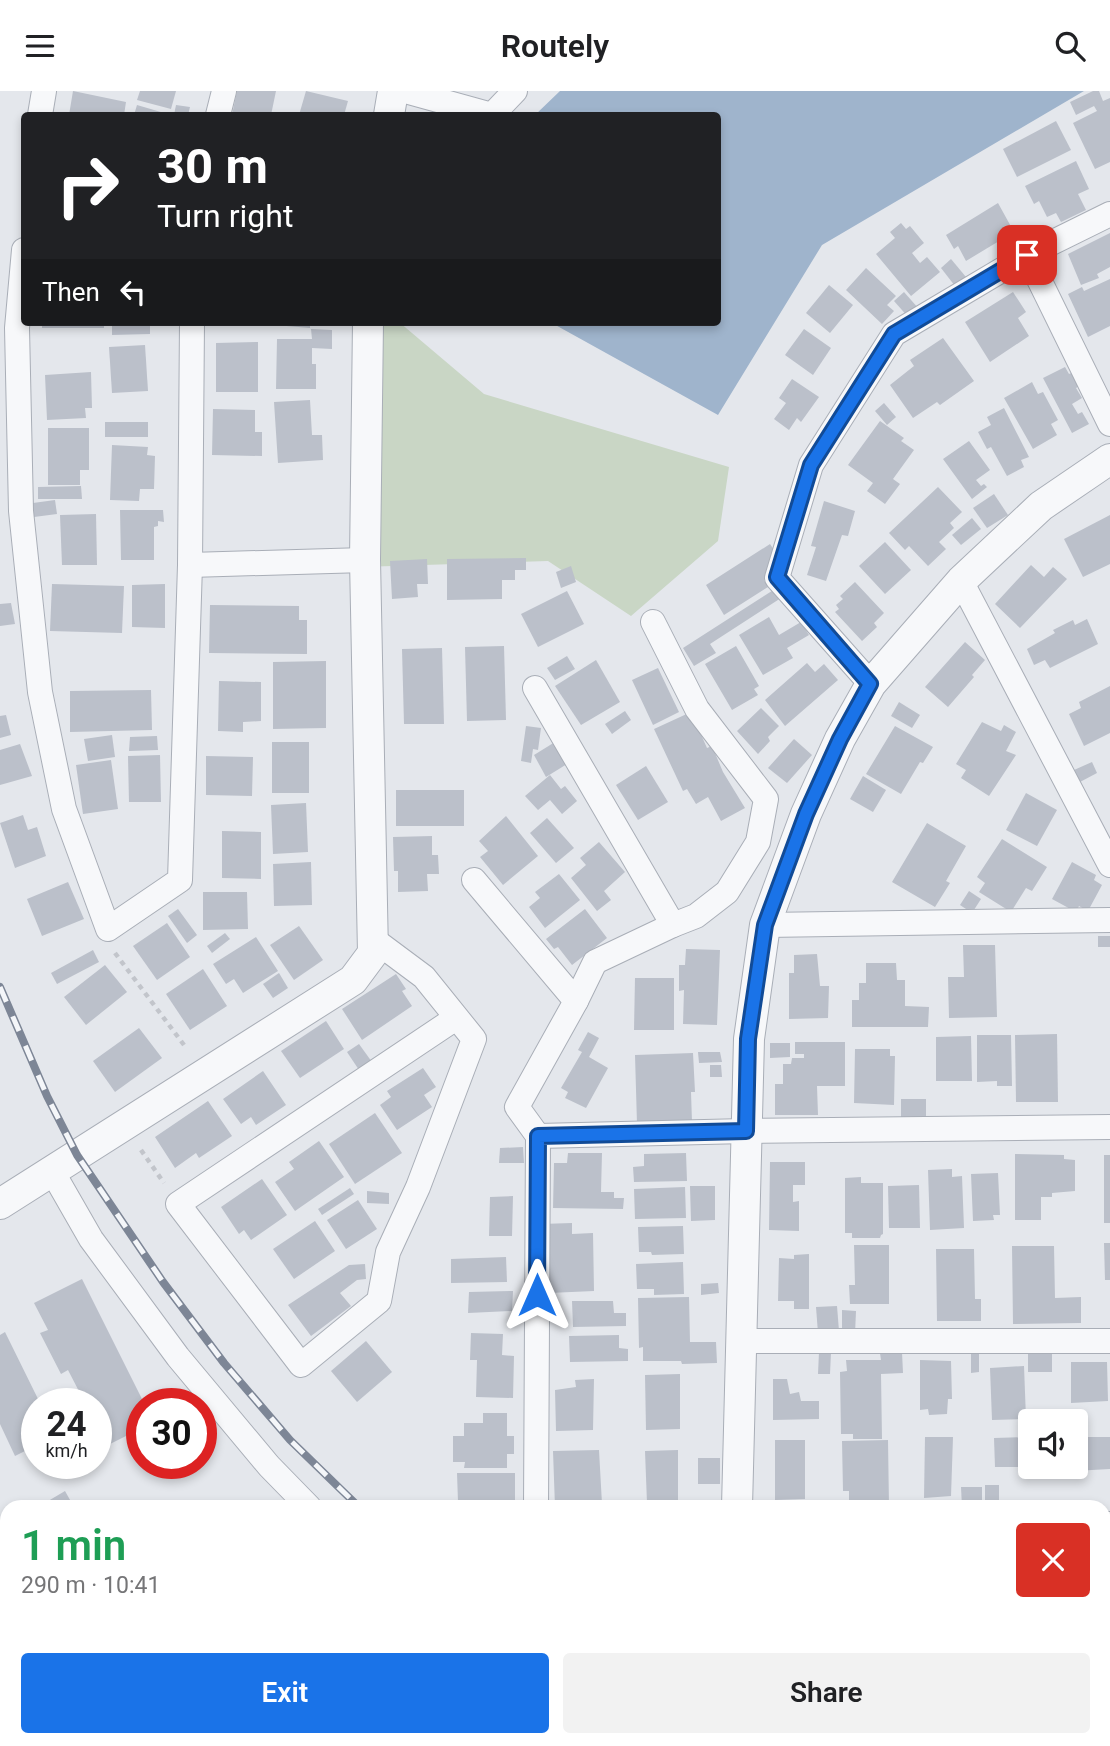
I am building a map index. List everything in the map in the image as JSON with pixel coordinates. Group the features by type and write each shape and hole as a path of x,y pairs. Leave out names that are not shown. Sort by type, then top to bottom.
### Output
{"street":[{"path":"40,112 44,91"},
{"path":"219,112 224,91"},
{"path":"390,112 393,91"},
{"path":"405,91 481,112"},
{"path":"495,112 515,91"},
{"path":"870,684 777,577 811,465 894,334 1027,255 1110,213"},
{"path":"1027,255 1110,424"},
{"path":"21,283 17,328 21,510 40,692 64,809 108,929 180,880 190,565 192,326"},
{"path":"0,1204 353,980 373,953 365,560 368,326"},
{"path":"737,1500 748,1039 765,925 806,814 840,739 870,684 961,581 1041,506 1110,459"},
{"path":"190,565 365,560"},
{"path":"961,581 1110,865"},
{"path":"536,1500 538,1136 517,1107 596,962 696,916 727,892 758,842 766,799 697,709 653,622"},
{"path":"535,688 673,925"},
{"path":"474,880 576,1001"},
{"path":"765,925 1110,920"},
{"path":"373,939 424,977 474,1039 418,1187 388,1252 379,1301 301,1365 178,1204 456,1018"},
{"path":"538,1136 1110,1127"},
{"path":"52,1171 91,1239 178,1357 269,1466 302,1500"},
{"path":"741,1341 1110,1341"}],"path":[{"path":"108,929 115,953 205,1073"},
{"path":"124,1125 178,1204"}],"green space":[{"path":"362,326 404,326 484,394 729,467 718,541 631,616 548,561 361,567"}],"water":[{"path":"560,91 1084,91 822,245 718,415 557,326 721,326 721,112 538,112"}],"building":[{"path":"73,91 126,102 124,112 70,112"},
{"path":"140,91 176,91 171,109 137,100"},
{"path":"237,91 276,91 272,112 233,112"},
{"path":"306,91 348,101 345,112 300,112"},
{"path":"1093,91 1099,91 1103,101 1110,98 1110,162 1095,169 1073,123 1097,111 1094,106 1076,115 1070,102"},
{"path":"137,105 161,112 135,112"},
{"path":"176,105 190,107 189,112 175,112"},
{"path":"1056,121 1071,150 1017,177 1003,149"},
{"path":"1076,161 1089,189 1078,194 1086,210 1061,222 1056,213 1047,217 1039,201 1034,204 1025,186"},
{"path":"998,203 1014,232 966,261 958,246 954,249 946,235"},
{"path":"901,223 906,229 910,226 924,243 912,253 920,263 927,257 940,272 911,296 876,254 895,238 890,232"},
{"path":"1110,233 1110,267 1097,274 1099,278 1081,285 1068,254"},
{"path":"951,259 966,277 955,286 941,268"},
{"path":"866,268 896,296 887,305 894,311 882,324 846,290"},
{"path":"1110,279 1110,326 1088,337 1068,294 1082,287 1084,291"},
{"path":"829,285 853,305 830,333 806,313"},
{"path":"904,292 919,309 909,318 894,301"},
{"path":"1013,292 1026,312 1018,318 1029,336 990,362 965,322"},
{"path":"42,326 104,326 104,328"},
{"path":"112,326 150,326 150,334 112,335"},
{"path":"311,329 332,330 332,349 312,348 312,364 316,364 316,389 276,389 277,339 312,339"},
{"path":"804,329 831,348 813,375 785,355"},
{"path":"943,338 974,381 940,405 937,402 913,418 890,385 914,366 910,360"},
{"path":"258,342 258,392 216,392 216,343"},
{"path":"145,345 148,391 112,393 109,347"},
{"path":"1065,367 1069,374 1074,372 1081,385 1076,388 1082,398 1072,404 1078,414 1082,412 1089,424 1072,433 1043,378"},
{"path":"91,372 92,408 85,408 86,418 47,420 45,375"},
{"path":"792,379 819,397 801,422 797,418 789,430 774,419 786,403 779,398"},
{"path":"1032,382 1038,394 1043,392 1058,420 1051,424 1057,435 1033,449 1004,398"},
{"path":"310,400 312,435 322,435 323,460 278,463 274,402"},
{"path":"884,403 896,417 887,425 875,411"},
{"path":"1004,408 1029,457 1021,460 1024,467 1007,476 991,447 987,449 978,432 991,425 987,417"},
{"path":"213,409 255,410 255,432 262,432 262,456 212,455"},
{"path":"880,421 904,438 901,441 914,450 893,479 900,484 885,504 867,491 873,483 848,465"},
{"path":"105,422 148,422 148,437 105,437"},
{"path":"48,428 89,428 89,470 80,470 80,485 48,485"},
{"path":"969,441 990,470 976,480 981,486 984,484 987,487 972,499 943,459"},
{"path":"112,445 148,447 147,455 155,456 154,489 140,489 139,501 110,500"},
{"path":"81,486 82,499 38,499 38,487"},
{"path":"938,487 962,512 950,523 954,528 939,542 946,549 928,566 909,546 905,550 889,533"},
{"path":"994,494 1008,515 987,528 973,508"},
{"path":"55,500 57,514 34,517 33,503"},
{"path":"824,501 855,511 848,536 842,535 826,581 807,575 816,547 811,546"},
{"path":"120,510 163,510 164,522 158,521 158,526 154,527 154,560 121,560"},
{"path":"96,514 97,565 62,565 60,515"},
{"path":"1110,515 1110,564 1083,577 1064,539"},
{"path":"972,518 981,529 961,545 952,535"},
{"path":"885,542 911,570 885,594 859,566"},
{"path":"770,544 774,550 764,580 768,587 724,615 706,585"},
{"path":"526,558 526,570 515,570 515,580 502,580 502,599 447,600 447,559"},
{"path":"427,559 428,584 417,584 418,597 392,599 390,561"},
{"path":"1031,565 1044,577 1053,567 1067,579 1020,628 995,604"},
{"path":"571,566 576,582 561,588 556,572"},
{"path":"855,582 884,613 874,623 877,627 862,641 835,612 839,609 836,605 843,599 840,596"},
{"path":"52,584 124,586 122,633 50,631"},
{"path":"165,584 165,628 132,627 132,585"},
{"path":"775,589 781,598 710,644 716,653 694,666 683,648"},
{"path":"567,591 584,624 538,647 521,614"},
{"path":"11,603 15,624 0,626 0,604"},
{"path":"210,605 299,606 299,620 307,620 307,654 209,653"},
{"path":"769,617 779,635 801,622 809,635 787,648 793,658 763,675 739,635"},
{"path":"1087,619 1098,644 1050,668 1045,660 1034,665 1027,649 1055,633 1053,630 1073,620 1075,625"},
{"path":"965,642 985,660 948,707 925,687"},
{"path":"504,646 506,720 467,721 465,647"},
{"path":"736,646 759,686 754,689 758,695 732,710 705,664"},
{"path":"442,648 444,724 404,724 402,649"},
{"path":"567,656 575,669 555,680 547,668"},
{"path":"596,660 620,702 581,725 555,686"},
{"path":"326,661 326,728 273,729 273,662"},
{"path":"807,663 815,672 824,664 838,680 785,726 765,700"},
{"path":"658,668 679,712 653,725 632,680"},
{"path":"219,681 261,682 261,721 243,722 243,732 218,731"},
{"path":"1110,686 1110,733 1084,746 1069,714 1081,708 1079,702"},
{"path":"151,690 152,730 70,732 70,691"},
{"path":"899,702 920,715 912,728 891,716"},
{"path":"761,708 779,726 768,737 770,741 758,754 737,731"},
{"path":"625,711 631,720 612,734 605,724"},
{"path":"691,712 707,748 712,746 723,772 745,808 721,821 708,797 696,804 687,789 683,791 654,729"},
{"path":"6,715 11,735 0,738 0,716"},
{"path":"982,722 1001,731 1004,725 1016,732 1006,751 1016,755 989,796 961,778 966,770 956,764"},
{"path":"526,726 541,728 538,750 533,749 531,763 521,761"},
{"path":"895,726 933,747 923,763 920,762 901,794 866,774"},
{"path":"112,735 115,757 88,761 84,739"},
{"path":"157,736 158,750 129,751 130,737"},
{"path":"794,739 812,755 787,783 768,768"},
{"path":"272,742 309,742 309,793 272,793"},
{"path":"555,742 567,764 546,777 534,755"},
{"path":"20,744 32,776 0,785 0,750"},
{"path":"160,755 161,802 129,802 128,756"},
{"path":"206,756 253,757 252,796 206,795"},
{"path":"111,760 118,809 83,814 76,765"},
{"path":"1092,762 1097,773 1080,782 1074,770"},
{"path":"646,766 668,802 638,820 616,785"},
{"path":"550,775 561,789 565,786 577,801 562,814 550,800 538,810 525,796"},
{"path":"863,776 886,790 873,812 850,799"},
{"path":"396,790 464,790 464,826 396,826"},
{"path":"1026,793 1057,810 1037,846 1006,830"},
{"path":"306,803 308,852 273,854 271,805"},
{"path":"23,815 28,830 37,827 46,856 15,868 0,823"},
{"path":"506,816 538,856 503,885 480,857 488,851 479,841"},
{"path":"547,818 574,848 556,863 530,833"},
{"path":"927,823 966,846 946,881 950,883 935,907 892,882"},
{"path":"222,831 261,832 261,879 222,878"},
{"path":"432,836 432,855 438,855 439,874 427,874 428,891 398,892 393,837"},
{"path":"1002,839 1047,867 1032,891 1026,888 1011,912 979,892 985,883 977,877"},
{"path":"599,842 625,872 604,891 611,900 597,911 571,878 586,865 580,858"},
{"path":"311,862 312,905 274,906 273,864"},
{"path":"1072,862 1096,875 1094,880 1102,885 1088,911 1079,906 1076,912 1052,899"},
{"path":"559,874 580,900 545,928 529,907 540,898 535,892"},
{"path":"68,882 84,919 42,936 27,899"},
{"path":"969,891 981,899 972,913 960,905"},
{"path":"203,892 247,892 248,929 203,930"},
{"path":"178,909 197,935 187,943 168,916"},
{"path":"585,909 607,938 572,965 558,947 554,949 546,939"},
{"path":"167,923 190,957 157,980 133,946"},
{"path":"299,926 323,960 294,980 270,945"},
{"path":"225,933 230,939 212,953 207,946"},
{"path":"1098,936 1110,936 1110,947 1098,947"},
{"path":"256,937 278,971 243,993 234,979 226,984 213,964"},
{"path":"963,945 995,945 997,1017 949,1018 948,977 964,977"},
{"path":"686,949 720,950 717,1025 683,1024 684,990 679,991 679,965 685,965"},
{"path":"93,950 99,962 57,984 51,973"},
{"path":"817,954 820,986 829,986 828,1018 789,1019 789,973 794,973 794,955"},
{"path":"866,963 896,963 897,980 905,980 905,1006 929,1007 928,1027 852,1027 852,1000 859,1000 859,983 866,983"},
{"path":"105,965 127,992 86,1025 64,997"},
{"path":"203,969 227,1006 190,1030 166,994"},
{"path":"279,973 288,988 273,998 263,984"},
{"path":"396,974 406,989 402,991 412,1006 362,1040 342,1009"},
{"path":"635,978 674,978 674,1030 634,1030"},
{"path":"326,1021 344,1049 300,1078 281,1051"},
{"path":"139,1028 162,1058 115,1092 93,1061"},
{"path":"588,1032 599,1038 589,1057 608,1068 586,1108 565,1098 568,1092 561,1088 582,1052 578,1050"},
{"path":"1057,1034 1058,1102 1016,1102 1015,1035"},
{"path":"977,1035 1011,1035 1012,1086 997,1086 997,1081 977,1082"},
{"path":"971,1036 972,1081 936,1081 936,1037"},
{"path":"795,1042 845,1042 845,1086 817,1086 818,1115 775,1115 775,1084 783,1084 783,1064 791,1064 792,1058 804,1058 804,1054 795,1054"},
{"path":"770,1043 790,1043 790,1057 770,1058"},
{"path":"359,1044 372,1062 359,1070 347,1052"},
{"path":"855,1049 890,1049 890,1056 895,1056 894,1105 854,1103"},
{"path":"698,1052 720,1052 722,1062 699,1063"},
{"path":"693,1053 695,1092 691,1092 692,1122 637,1124 635,1055"},
{"path":"710,1065 721,1065 722,1077 710,1077"},
{"path":"423,1068 436,1087 424,1095 432,1107 397,1130 380,1105 391,1097 387,1091"},
{"path":"263,1071 286,1105 256,1125 251,1117 241,1124 223,1099"},
{"path":"901,1099 926,1099 926,1123 901,1123"},
{"path":"208,1101 232,1136 199,1158 196,1153 175,1168 155,1137"},
{"path":"375,1113 402,1153 355,1184 329,1144"},
{"path":"319,1141 344,1177 295,1211 275,1182 294,1169 289,1162"},
{"path":"523,1147 524,1163 499,1163 500,1148"},
{"path":"568,1153 602,1153 601,1192 614,1192 614,1198 624,1198 623,1209 553,1208 554,1163 567,1163"},
{"path":"686,1153 687,1181 634,1182 633,1167 644,1166 644,1154"},
{"path":"1015,1154 1064,1155 1064,1159 1075,1160 1075,1191 1041,1197 1041,1220 1015,1220"},
{"path":"1104,1155 1110,1155 1110,1223 1104,1223"},
{"path":"770,1162 805,1162 805,1185 793,1185 793,1202 799,1201 799,1231 769,1230"},
{"path":"952,1169 952,1177 962,1176 964,1228 930,1230 928,1170"},
{"path":"998,1173 1000,1215 993,1215 994,1220 973,1221 971,1174"},
{"path":"861,1177 861,1183 883,1183 883,1234 880,1238 852,1238 852,1233 845,1233 845,1178"},
{"path":"262,1179 287,1215 251,1240 244,1230 239,1234 221,1207"},
{"path":"919,1185 920,1228 889,1228 888,1186"},
{"path":"690,1186 715,1186 715,1220 691,1221"},
{"path":"685,1187 686,1218 635,1219 634,1189"},
{"path":"350,1188 354,1194 322,1215 318,1209"},
{"path":"367,1191 389,1193 389,1204 367,1203"},
{"path":"513,1196 512,1236 489,1236 490,1197"},
{"path":"358,1200 377,1229 346,1249 327,1220"},
{"path":"315,1221 335,1251 294,1279 273,1249"},
{"path":"572,1223 572,1234 593,1233 594,1291 549,1293 541,1224"},
{"path":"683,1226 684,1254 652,1255 651,1252 639,1252 638,1227"},
{"path":"1104,1243 1110,1243 1110,1280 1105,1280"},
{"path":"854,1245 889,1245 889,1304 850,1304 849,1285 855,1285"},
{"path":"1012,1246 1054,1246 1055,1298 1081,1297 1081,1323 1013,1324"},
{"path":"936,1249 974,1249 975,1299 981,1299 981,1321 937,1321"},
{"path":"809,1254 809,1309 794,1309 794,1301 778,1301 779,1258 794,1259 794,1255"},
{"path":"506,1257 507,1282 451,1283 451,1259"},
{"path":"683,1262 684,1294 654,1295 654,1289 637,1289 636,1264"},
{"path":"365,1264 366,1279 357,1280 340,1293 351,1306 311,1336 288,1305 349,1265"},
{"path":"82,1279 136,1388 126,1388 126,1436 112,1443 112,1388 77,1388 68,1370 61,1374 40,1333 48,1330 34,1303"},
{"path":"718,1283 719,1293 701,1295 701,1284"},
{"path":"513,1291 512,1311 468,1313 469,1292"},
{"path":"689,1297 690,1342 716,1342 717,1363 643,1361 643,1347 639,1348 638,1298"},
{"path":"572,1301 613,1301 614,1313 626,1313 626,1326 573,1327"},
{"path":"837,1306 839,1331 818,1333 816,1307"},
{"path":"842,1310 856,1311 855,1334 842,1333"},
{"path":"5,1332 33,1388 21,1388 21,1453 15,1456 0,1424 0,1335"},
{"path":"471,1333 503,1334 502,1355 514,1356 513,1398 476,1397 477,1360 470,1360"},
{"path":"619,1335 619,1348 628,1349 628,1361 570,1362 569,1336"},
{"path":"366,1341 392,1372 357,1402 331,1371"},
{"path":"971,1351 979,1351 979,1372 971,1373"},
{"path":"1028,1351 1052,1351 1052,1372 1028,1372"},
{"path":"819,1352 831,1352 830,1374 818,1374"},
{"path":"902,1352 903,1373 881,1374 882,1439 853,1439 853,1434 841,1434 840,1372 847,1371 846,1360 881,1360 880,1353"},
{"path":"920,1360 951,1361 952,1399 948,1399 947,1414 929,1415 928,1409 920,1410"},
{"path":"1071,1362 1107,1362 1108,1401 1071,1403"},
{"path":"1024,1366 1026,1409 1018,1409 1018,1419 992,1420 990,1368"},
{"path":"680,1374 680,1429 646,1430 645,1375"},
{"path":"594,1379 593,1430 556,1431 555,1390 576,1387 575,1380"},
{"path":"773,1379 787,1379 790,1394 799,1392 801,1401 819,1401 819,1419 773,1420"},
{"path":"483,1413 507,1413 507,1436 514,1436 514,1454 507,1454 507,1468 464,1468 465,1462 453,1462 453,1436 464,1436 464,1423 483,1423"},
{"path":"925,1437 953,1437 951,1496 924,1498"},
{"path":"1018,1437 1018,1467 995,1467 994,1438"},
{"path":"1088,1437 1110,1437 1110,1469 1088,1470"},
{"path":"775,1440 805,1440 805,1499 775,1500"},
{"path":"888,1440 889,1500 849,1500 849,1491 843,1491 842,1441"},
{"path":"599,1450 602,1500 555,1500 553,1451"},
{"path":"678,1450 678,1500 647,1500 645,1451"},
{"path":"698,1458 720,1458 720,1484 698,1484"},
{"path":"457,1473 515,1473 515,1500 458,1500"},
{"path":"985,1485 999,1485 999,1500 985,1500"},
{"path":"961,1487 982,1487 982,1500 962,1500"},
{"path":"65,1491 70,1500 50,1500"}],"railway":[{"path":"0,987 47,1096 77,1155 163,1282 224,1363 290,1440 352,1500"}],"route":[{"path":"537,1295 538,1136 746,1131 748,1039 765,925 806,814 840,739 870,684 777,577 811,465 894,334 1027,255"}]}
